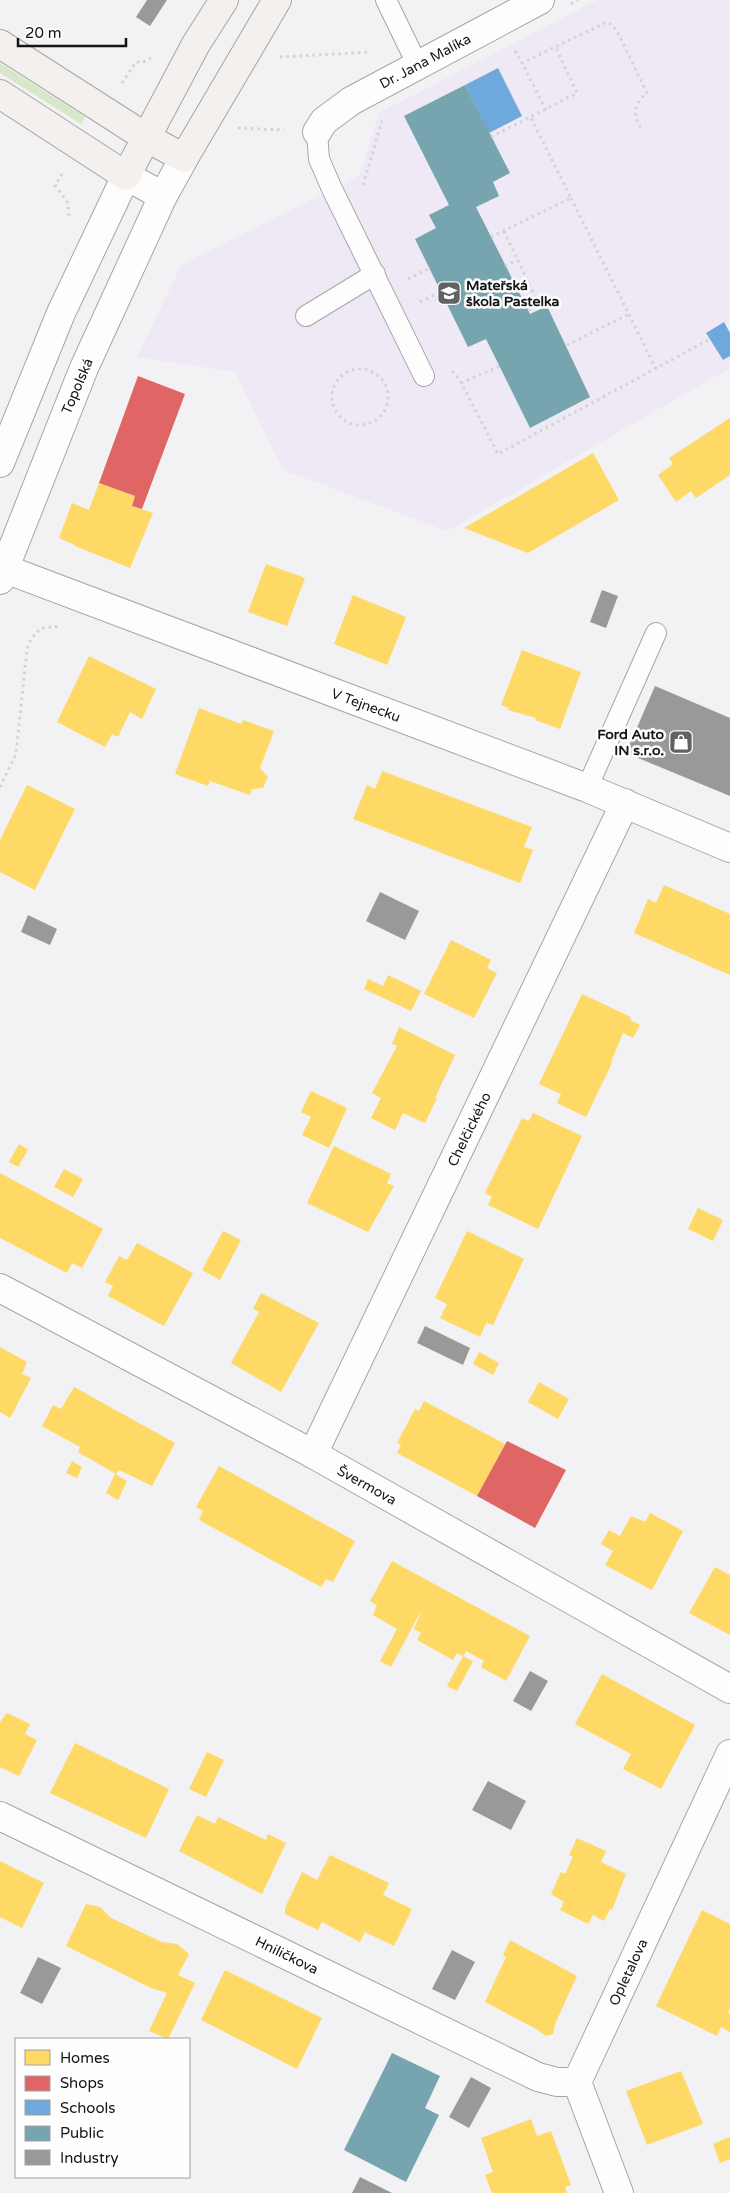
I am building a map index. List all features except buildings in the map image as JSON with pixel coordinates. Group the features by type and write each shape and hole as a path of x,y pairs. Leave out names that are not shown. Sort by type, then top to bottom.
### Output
{"main road":[{"path":"0,94 126,176 196,44 224,0"},
{"path":"0,44 147,138 184,158 277,0"}],"street":[{"name":"Dr. Jana Malíka","path":"318,132 324,121 335,111 414,57 540,0"},
{"name":"Topolská","path":"1,572 84,368 162,196 184,158"},
{"path":"0,463 61,313 126,176 162,196"},
{"name":"V Tejnecku","path":"1,572 69,594 587,788 730,848"},
{"name":"Chelčického","path":"313,1454 625,803"},
{"name":"Švermova","path":"0,1288 313,1454 730,1689"},
{"name":"Opletalova","path":"577,2082 730,1754"},
{"name":"Hniličkova","path":"0,1816 538,2077 557,2082 577,2082"},
{"path":"577,2082 619,2193"}],"lane":[{"path":"386,0 414,57"},
{"path":"318,132 319,159 424,376"},
{"path":"306,316 375,274"},
{"path":"587,788 656,632"}],"path":[{"path":"522,63 601,24 607,22 612,24 647,93 639,100 636,109 637,119 641,128"},
{"path":"491,137 577,93 555,46"},
{"path":"513,47 546,110"},
{"path":"274,58 414,57"},
{"path":"360,189 363,185 383,118"},
{"path":"531,118 656,369"},
{"path":"233,128 318,132"},
{"path":"491,237 570,198"},
{"path":"504,231 539,305 527,311"},
{"path":"505,266 517,260"},
{"path":"400,283 428,268"},
{"path":"412,306 440,292"},
{"path":"567,344 629,314"},
{"path":"450,369 461,383 498,454 710,339"},
{"path":"461,383 500,366"},
{"path":"364,369 372,371 384,381 387,388 388,396 385,411 374,422 366,425 360,426 346,422 333,406 331,399 334,385 349,371 364,369"},
{"path":"0,787 16,754 27,649 31,639 41,628 56,627 69,594"}],"shaded area":[{"name":"Mateřská škola Pastelka","path":"597,0 730,0 730,321 725,325 730,333 730,368 447,531 283,470 235,372 137,357 182,264 359,176 379,113"}],"green space":[{"path":"0,63 85,117 81,124 0,73"}],"place":[{"name":"Mateřská škola Pastelka","path":"449,293"},
{"name":"Ford Auto IN s.r.o.","path":"681,742"}]}
